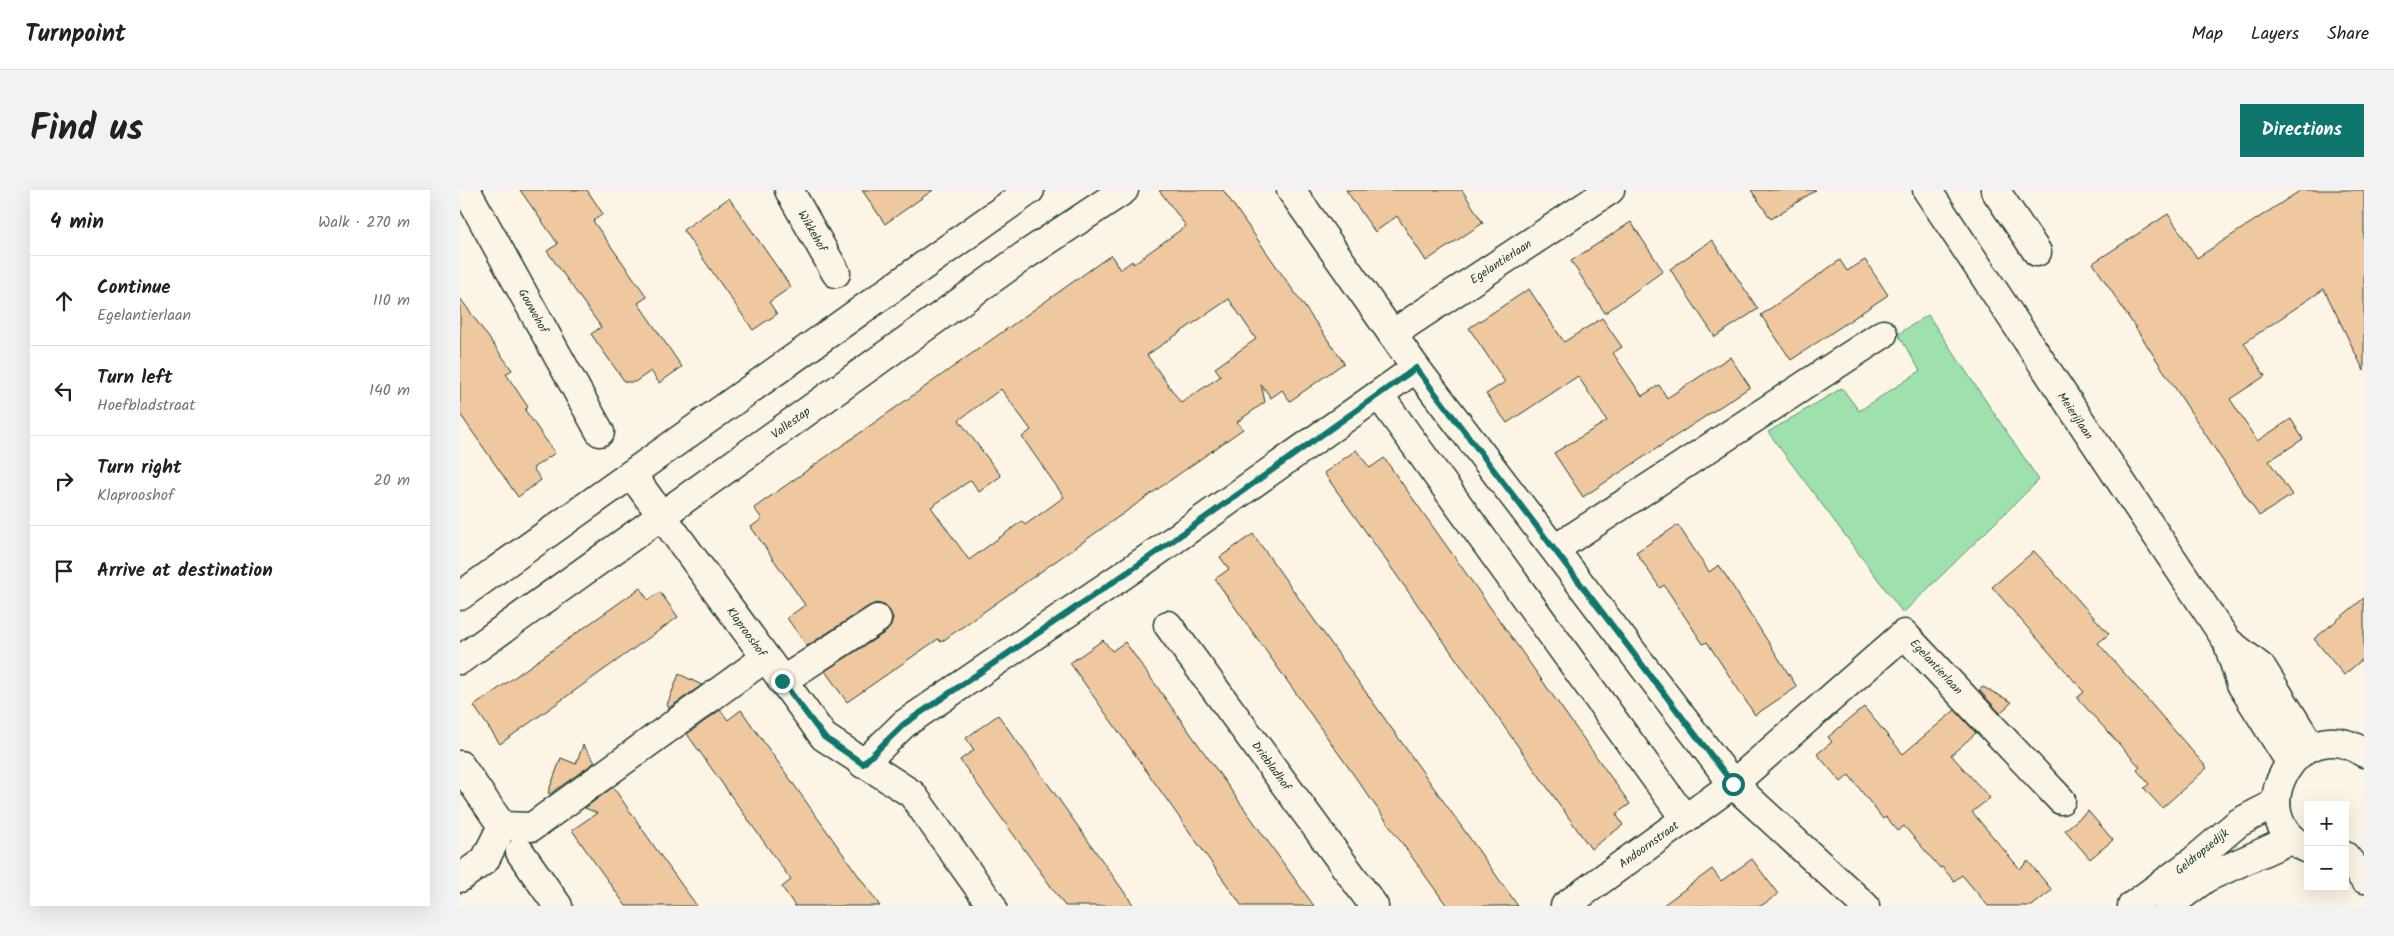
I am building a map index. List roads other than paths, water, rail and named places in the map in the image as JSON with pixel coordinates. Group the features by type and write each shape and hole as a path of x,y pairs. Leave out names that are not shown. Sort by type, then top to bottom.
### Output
{"street":[{"name":"Gouwehof","path":"466,190 600,432"},
{"name":"Wikkehof","path":"789,190 836,273"},
{"path":"460,596 1030,190"},
{"name":"Vallestap","path":"460,660 1024,256 1124,190"},
{"path":"1291,190 1416,368 1733,784 1865,906"},
{"name":"Egelantierlaan","path":"1392,334 1610,190"},
{"name":"Meierijlaan","path":"1927,190 2226,641 2241,684 2300,754"},
{"path":"1995,190 2037,252"},
{"path":"1555,550 1883,334"},
{"path":"863,764 904,724 1144,561 1416,368"},
{"path":"1379,395 1684,819"},
{"name":"Klaprooshof","path":"632,475 824,737 912,794 992,906"},
{"path":"782,681 877,619"},
{"name":"Driebladhof","path":"1168,625 1374,906"},
{"name":"Egelantierlaan","path":"1733,784 1904,634 2061,800"},
{"path":"502,826 532,827 765,658"},
{"path":"2300,844 2279,816 2276,803 2279,781 2300,754 2326,743 2341,743 2363,751"},
{"path":"460,765 502,826"},
{"name":"Andoornstraat","path":"1565,906 1733,784"},
{"name":"Geldropsedijk","path":"2132,906 2192,862 2238,823 2276,803"},
{"path":"460,878 485,860 502,826"},
{"name":"Geldropsedijk","path":"2168,906 2206,878 2300,844"},
{"path":"2349,853 2364,845"},
{"path":"520,852 558,906"},
{"path":"2349,860 2364,879"}]}
